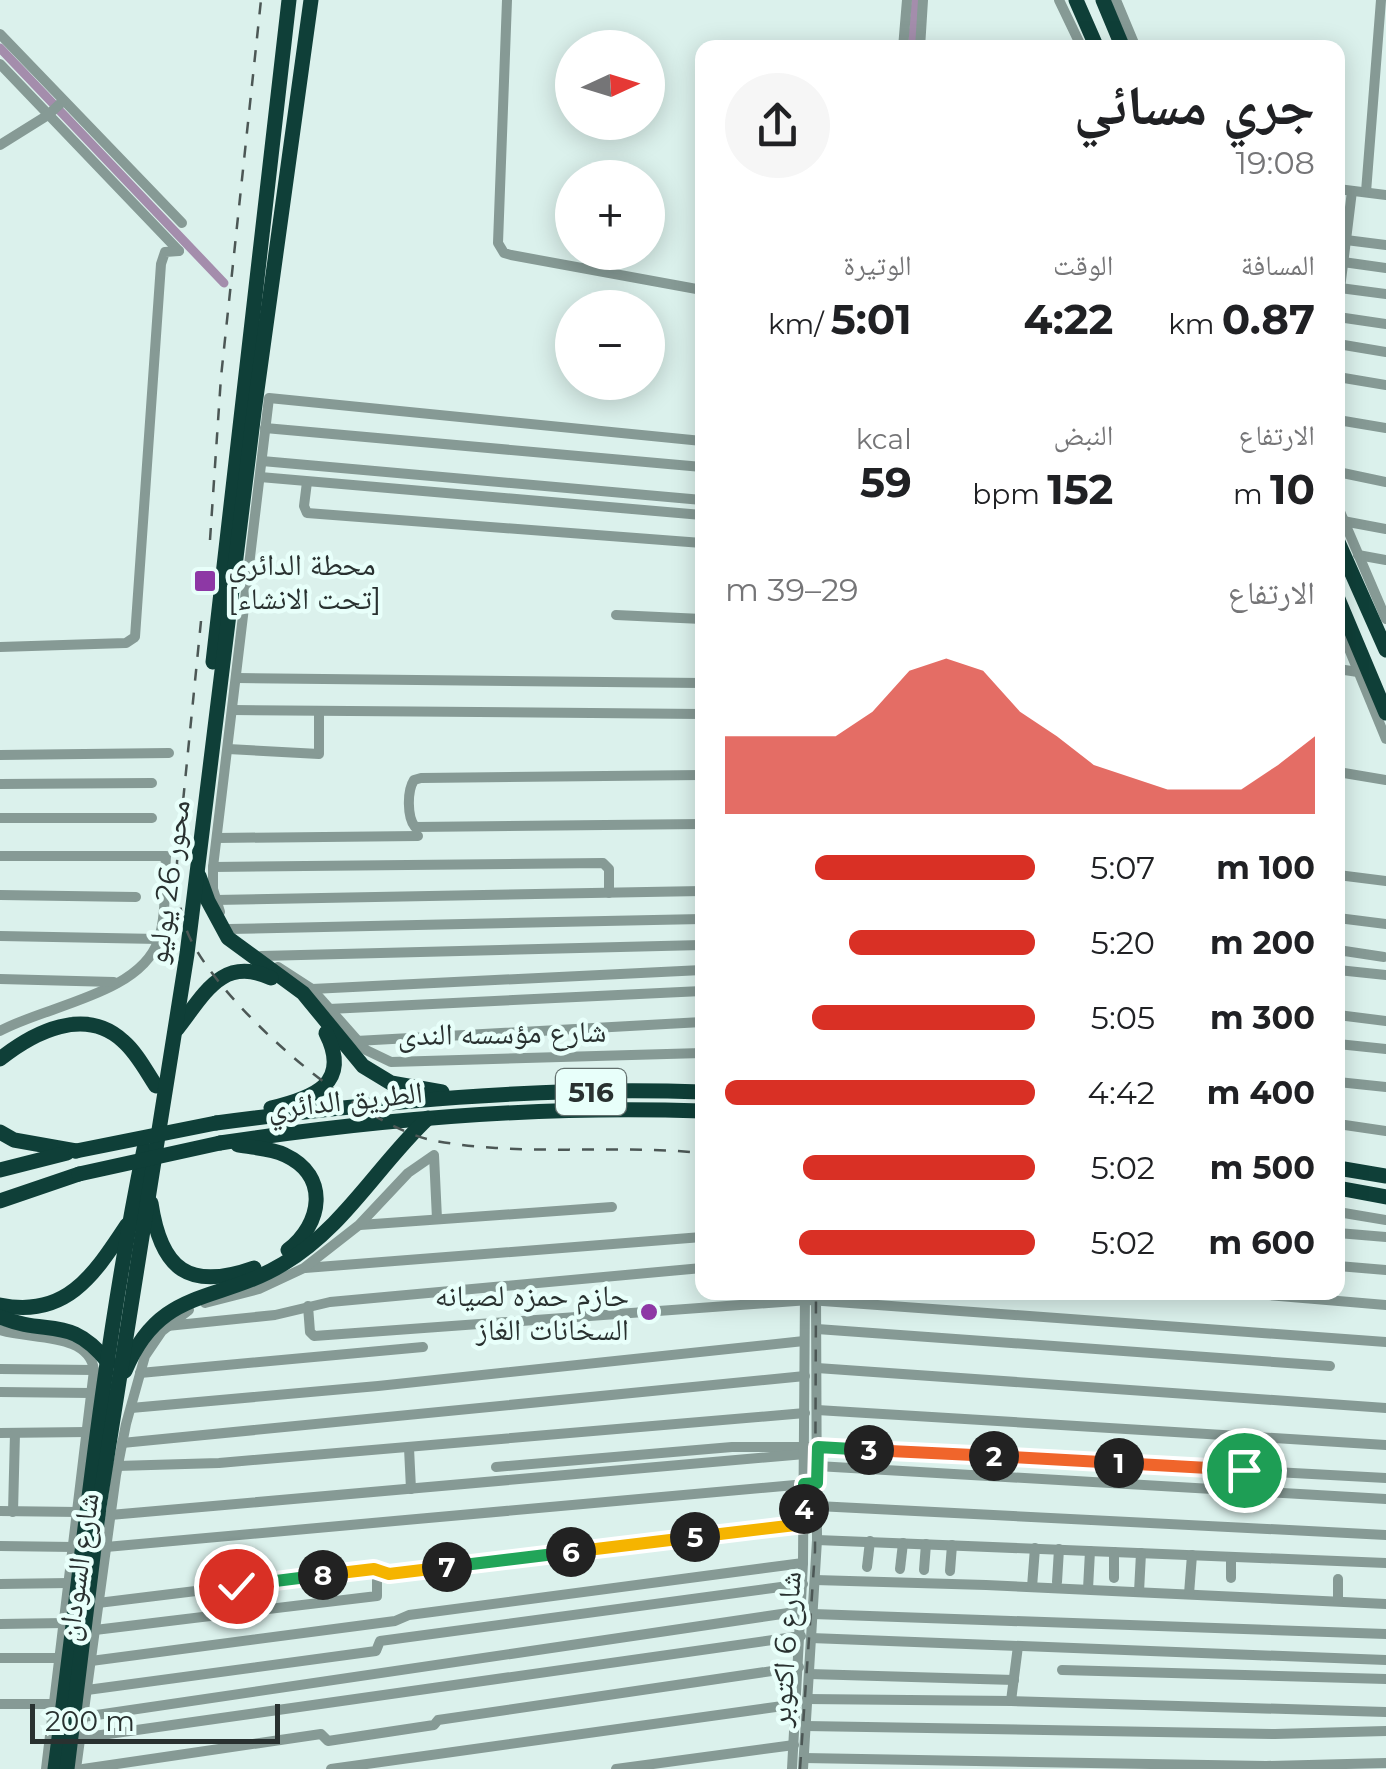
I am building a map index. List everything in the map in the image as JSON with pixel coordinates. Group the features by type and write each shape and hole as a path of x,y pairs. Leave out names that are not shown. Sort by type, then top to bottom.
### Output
{"highway":[{"name":"محور 26 يوليو","path":"55,1769 101,1366 177,972 289,0"},
{"name":"محور 26 يوليو","path":"66,1769 148,1184 205,869 254,412 311,0"},
{"path":"1076,0 1094,40"},
{"path":"1103,0 1120,40"},
{"path":"1345,558 1386,650"},
{"path":"1345,616 1386,713"},
{"path":"205,869 220,927 239,949 304,993 351,1054 370,1072 429,1096"},
{"path":"175,1032 218,980 229,971 244,969 270,978 293,994 317,1018 332,1047 330,1081 317,1094 216,1123"},
{"path":"0,1059 31,1038 55,1028 85,1023 101,1026 126,1042 156,1086"},
{"name":"516","path":"429,1096 695,1092"},
{"name":"الطريق الدائري","path":"0,1170 216,1123 429,1096"},
{"name":"الطريق الدائري","path":"0,1193 220,1143 324,1128 481,1115 695,1110"},
{"path":"118,1382 139,1342 158,1320 179,1304 256,1278 302,1252 340,1218 378,1169 432,1118"},
{"path":"0,1132 14,1140 76,1151"},
{"path":"148,1184 160,1246 170,1261 185,1272 202,1278 220,1278 271,1260 310,1229 317,1202 314,1187 299,1163 286,1156 272,1150 220,1143"},
{"path":"1345,1169 1386,1176"},
{"path":"0,1201 79,1174"},
{"path":"1345,1189 1386,1197"},
{"path":"0,1305 40,1306 70,1294 92,1276 129,1222"},
{"path":"0,1316 77,1333 93,1344 101,1366"}],"street":[{"path":"506,0 500,250 511,256 695,289"},
{"path":"904,40 908,0"},
{"path":"920,40 923,0"},
{"path":"1059,0 1078,40"},
{"path":"1116,0 1133,40"},
{"path":"1366,192 1381,0"},
{"path":"0,34 182,222"},
{"path":"0,64 180,251 166,252 160,264 134,638 126,643 0,647"},
{"path":"0,144 62,102"},
{"path":"1345,190 1386,195"},
{"path":"1345,231 1352,190"},
{"path":"1345,243 1386,246"},
{"path":"1345,262 1386,268"},
{"path":"1345,289 1386,294"},
{"path":"1345,318 1386,324"},
{"path":"1345,345 1386,352"},
{"path":"1345,378 1386,385"},
{"name":"شارع مؤسسه الندى","path":"695,440 268,398 217,838 205,869 230,929 261,956 312,989 356,1041 378,1058 405,1064 695,1053"},
{"path":"1345,421 1386,428"},
{"path":"266,428 695,466"},
{"path":"262,461 695,499"},
{"path":"1345,473 1386,482"},
{"path":"260,477 695,514"},
{"path":"307,482 304,510 310,513 695,542"},
{"path":"1345,521 1386,529"},
{"path":"1345,523 1385,616"},
{"path":"1358,555 1386,560"},
{"path":"1372,587 1386,587"},
{"path":"616,615 695,619"},
{"path":"1345,640 1386,739"},
{"path":"1345,656 1352,657"},
{"path":"1345,670 1358,672"},
{"path":"236,678 695,683"},
{"path":"233,710 695,714"},
{"path":"228,749 320,754 319,711"},
{"path":"0,754 169,753"},
{"path":"1345,773 1386,780"},
{"path":"695,775 422,778 410,786 410,820 415,827 695,824"},
{"path":"0,784 152,783"},
{"path":"0,818 152,818"},
{"path":"217,838 418,836"},
{"path":"0,856 166,856 159,938 150,956 121,982 4,1026"},
{"path":"205,869 604,863 609,869 608,893"},
{"path":"1345,876 1386,881"},
{"path":"216,900 695,891"},
{"path":"0,894 136,897"},
{"path":"230,929 695,919"},
{"path":"1345,919 1386,924"},
{"path":"0,936 159,938"},
{"path":"261,956 695,945"},
{"path":"1345,951 1384,957"},
{"path":"312,989 695,970"},
{"path":"1345,971 1386,975"},
{"path":"0,979 121,982"},
{"path":"330,1009 695,992"},
{"path":"1345,1016 1386,1021"},
{"path":"356,1041 695,1022"},
{"path":"1345,1045 1386,1049"},
{"path":"1345,1083 1386,1087"},
{"path":"1345,1125 1386,1131"},
{"path":"166,1326 192,1308 275,1283 304,1268 359,1225 408,1172 434,1155 438,1219"},
{"path":"359,1225 612,1206"},
{"path":"1345,1213 1386,1220"},
{"path":"1345,1234 1386,1237"},
{"path":"304,1268 695,1238"},
{"path":"1345,1267 1386,1270"},
{"path":"166,1326 275,1315 308,1306 695,1269"},
{"path":"308,1306 310,1332 314,1336 785,1300"},
{"name":"شارع 6 اكتوبر","path":"792,1769 802,1701 807,1613 803,1584 804,1524 817,1368 811,1300"},
{"name":"شارع 6 اكتوبر","path":"811,1300 804,1341 804,1376 811,1412"},
{"path":"837,1300 1386,1342"},
{"path":"1327,1300 1386,1305"},
{"name":"شارع السودان","path":"80,1769 80,1738 117,1466 140,1373 154,1341 166,1326"},
{"path":"816,1329 1330,1366"},
{"path":"0,1330 77,1344 101,1366"},
{"path":"130,1408 804,1341"},
{"path":"140,1373 423,1346"},
{"path":"0,1369 101,1366"},
{"path":"46,1769 91,1393 101,1366"},
{"path":"817,1368 1386,1408"},
{"path":"122,1443 804,1376"},
{"path":"0,1392 91,1393"},
{"path":"117,1466 219,1463 811,1412 1386,1444"},
{"path":"0,1433 87,1432"},
{"path":"13,1512 15,1433"},
{"path":"494,1440 496,1482"},
{"path":"408,1448 411,1488"},
{"path":"496,1467 732,1448 810,1448 1386,1478"},
{"path":"110,1515 496,1482 810,1448"},
{"name":"شارع 6 اكتوبر","path":"807,1613 815,1580 817,1540 817,1506 810,1484 817,1466 810,1448"},
{"path":"817,1466 1386,1499"},
{"path":"106,1547 810,1484"},
{"path":"817,1506 1386,1535"},
{"path":"0,1512 78,1512"},
{"path":"98,1602 377,1569 389,1574 804,1524"},
{"path":"817,1540 1386,1564"},
{"path":"867,1566 870,1541"},
{"path":"900,1569 903,1543"},
{"path":"924,1570 926,1544"},
{"path":"950,1571 952,1545"},
{"path":"0,1546 74,1547"},
{"path":"1032,1587 1035,1548"},
{"path":"1057,1582 1059,1550"},
{"path":"1088,1589 1090,1551"},
{"path":"1114,1552 1114,1578"},
{"path":"1140,1553 1140,1592"},
{"path":"1189,1594 1192,1555"},
{"path":"1231,1578 1232,1557"},
{"path":"90,1661 395,1621 409,1614 803,1563"},
{"path":"95,1630 377,1596 377,1569"},
{"path":"1338,1578 1338,1601"},
{"path":"815,1580 1386,1604"},
{"path":"0,1584 69,1582"},
{"path":"86,1690 377,1650 380,1641 803,1584"},
{"path":"83,1717 807,1613 1386,1634"},
{"path":"0,1624 64,1622"},
{"path":"80,1738 806,1637 1386,1660"},
{"path":"1011,1700 1018,1646"},
{"path":"0,1658 60,1658"},
{"path":"80,1769 321,1734 328,1740 434,1725 438,1720 804,1670 1014,1680"},
{"path":"1062,1670 1386,1679"},
{"path":"331,1769 802,1701 1011,1700 1386,1712"},
{"name":"شارع 6 اكتوبر","path":"802,1701 806,1726 803,1764"},
{"path":"0,1704 54,1704"},
{"path":"806,1726 1275,1734 1386,1731"},
{"path":"616,1769 794,1745"},
{"path":"803,1764 1385,1764"}],"waterway":[{"path":"913,40 916,0"},
{"path":"0,48 224,283"}],"railway":[{"path":"210,540 221,377 261,0"},
{"path":"201,621 177,862 178,890 189,936 231,996 296,1060 333,1089 405,1131 469,1146 695,1153"},
{"path":"800,1769 815,1551 816,1300"}],"place":[{"name":"محطة الدائري [تحت الانشاء]","path":"205,581"},
{"name":"حازم حمزه لصيانه السخانات الغاز","path":"649,1312"}],"route":[{"path":"236,1586 374,1569 389,1574 804,1524 804,1484 817,1483 818,1447 1244,1470"}]}
